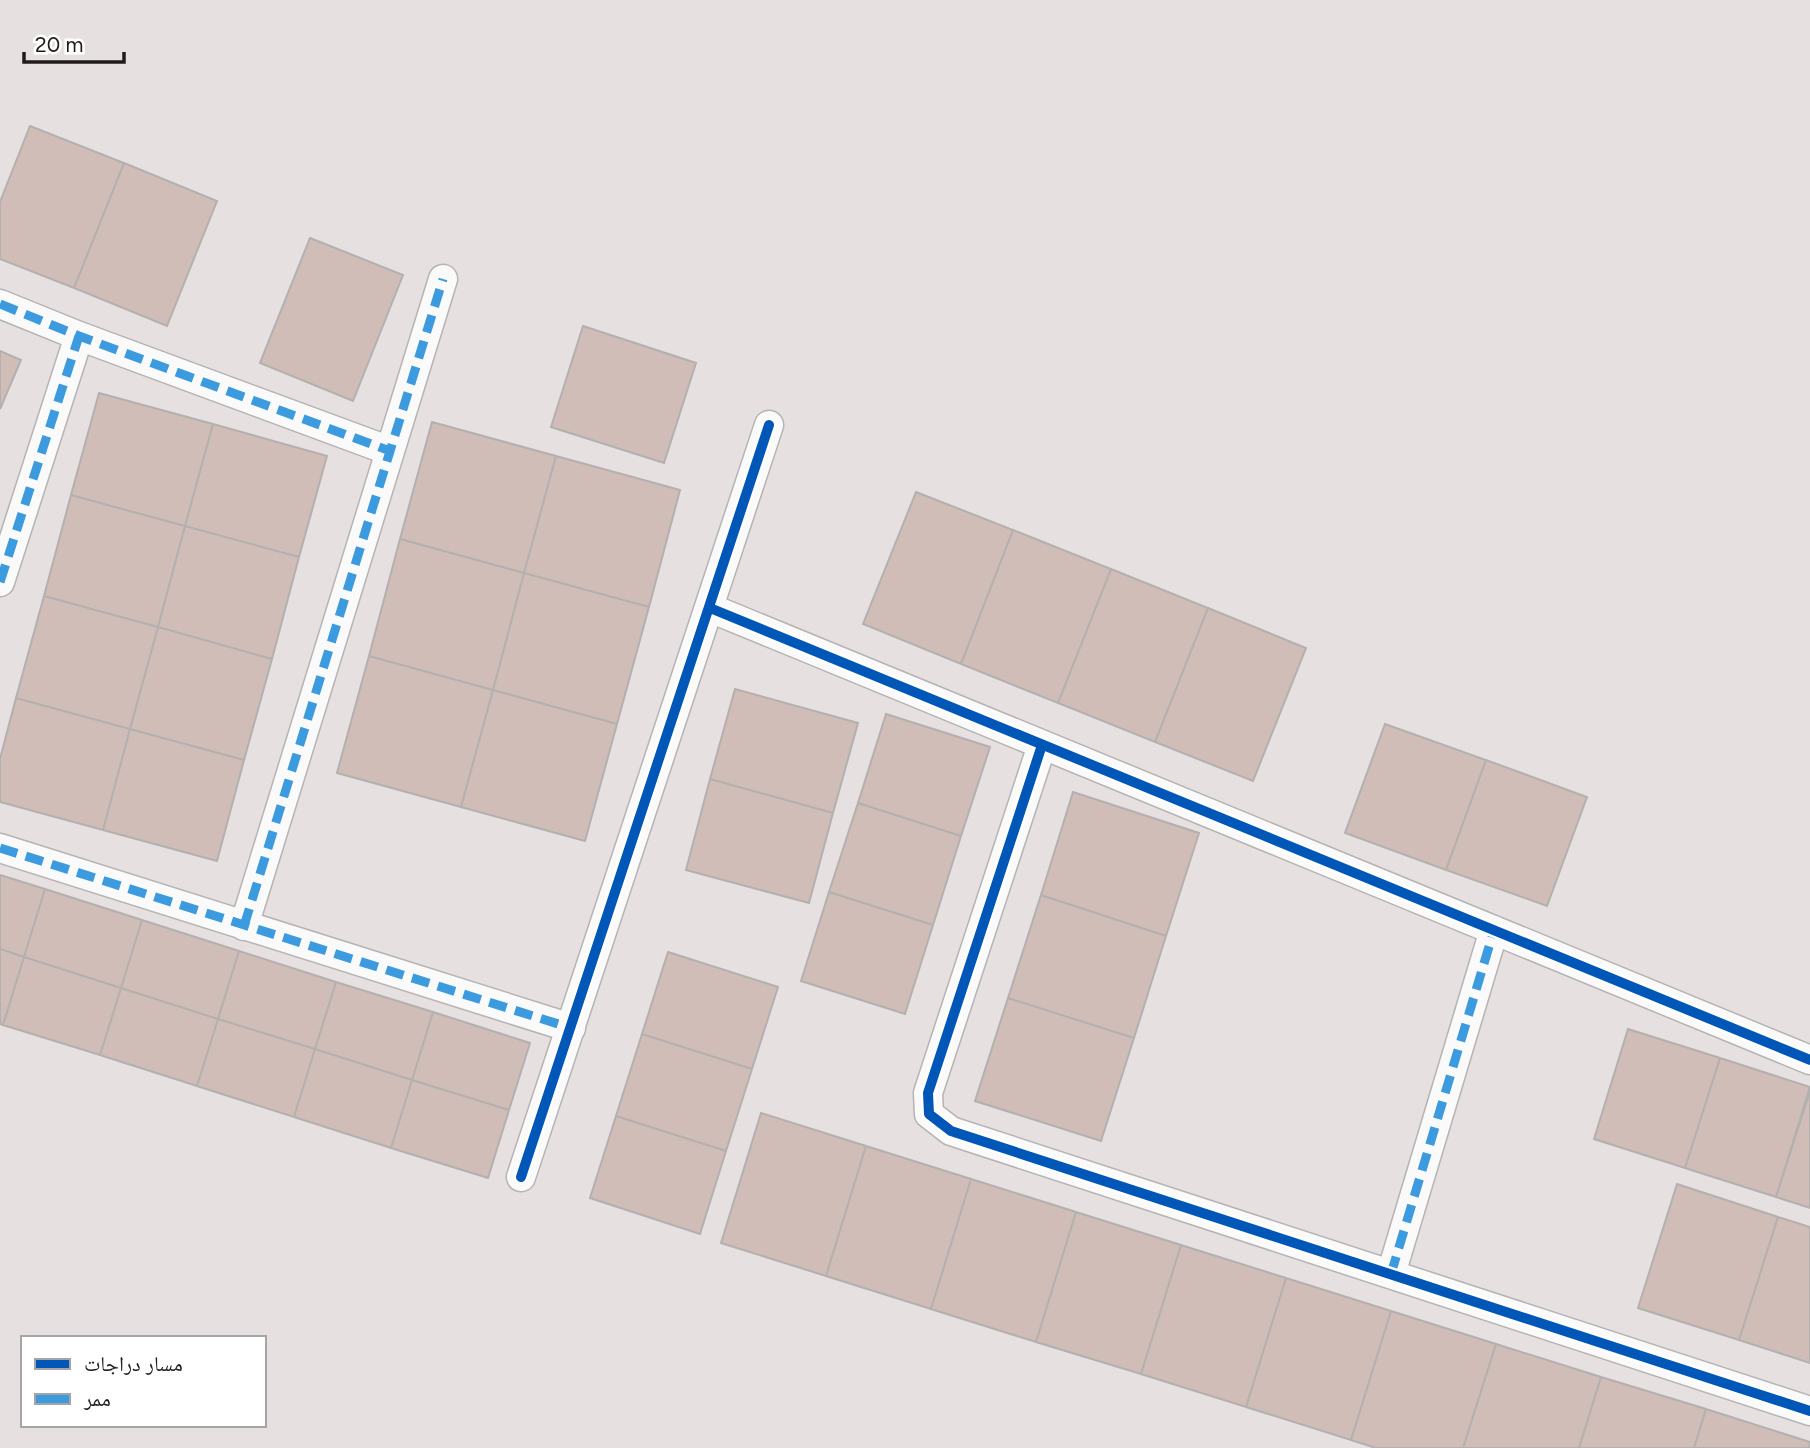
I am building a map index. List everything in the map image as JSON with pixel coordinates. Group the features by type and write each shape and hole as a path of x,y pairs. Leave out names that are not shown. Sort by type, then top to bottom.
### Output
{"street":[{"path":"244,926 443,279"},
{"path":"0,304 390,451"},
{"path":"0,582 79,336"},
{"path":"522,1177 769,425"},
{"path":"710,608 1810,1060"},
{"path":"1042,745 928,1093 929,1114 951,1131 1810,1411"},
{"path":"0,848 571,1028"},
{"path":"1391,1274 1494,930"}],"building":[{"path":"30,126 124,163 74,288 0,259 0,202"},
{"path":"124,163 217,201 167,326 74,288"},
{"path":"310,238 403,275 353,401 260,363"},
{"path":"583,326 696,363 664,463 551,427"},
{"path":"0,351 21,360 0,409"},
{"path":"99,393 213,424 185,526 71,495"},
{"path":"432,422 556,456 524,573 400,539"},
{"path":"213,424 327,456 299,557 185,526"},
{"path":"556,456 680,490 649,607 524,573"},
{"path":"916,492 1013,530 961,664 863,624"},
{"path":"71,495 185,526 158,627 44,596"},
{"path":"185,526 299,557 272,659 158,627"},
{"path":"1013,530 1111,569 1058,703 961,664"},
{"path":"400,539 524,573 493,690 369,656"},
{"path":"1111,569 1208,608 1155,742 1058,703"},
{"path":"524,573 649,607 617,724 493,690"},
{"path":"44,596 158,627 130,729 16,698"},
{"path":"1208,608 1306,648 1253,781 1155,742"},
{"path":"158,627 272,659 244,760 130,729"},
{"path":"369,656 493,690 461,807 337,773"},
{"path":"735,689 858,723 833,813 710,779"},
{"path":"493,690 617,724 585,841 461,807"},
{"path":"16,698 130,729 103,830 0,802 0,759"},
{"path":"886,714 990,747 961,836 858,803"},
{"path":"1385,724 1486,760 1446,870 1345,833"},
{"path":"130,729 244,760 217,861 103,830"},
{"path":"1486,760 1587,797 1547,906 1446,870"},
{"path":"710,779 833,813 809,903 686,870"},
{"path":"1073,792 1199,833 1166,936 1041,895"},
{"path":"858,803 961,836 933,925 829,892"},
{"path":"0,875 45,889 24,957 0,949"},
{"path":"45,889 142,920 121,988 24,957"},
{"path":"829,892 933,925 905,1014 801,981"},
{"path":"1041,895 1166,936 1134,1038 1008,998"},
{"path":"142,920 239,951 218,1019 121,988"},
{"path":"0,949 24,957 3,1025 0,1024"},
{"path":"239,951 336,982 315,1049 218,1019"},
{"path":"668,952 778,987 752,1069 642,1034"},
{"path":"24,957 121,988 100,1055 3,1025"},
{"path":"336,982 433,1012 412,1080 315,1049"},
{"path":"121,988 218,1019 197,1086 100,1055"},
{"path":"1008,998 1134,1038 1101,1141 975,1101"},
{"path":"433,1012 530,1043 509,1110 412,1080"},
{"path":"218,1019 315,1049 294,1117 197,1086"},
{"path":"1628,1029 1720,1058 1685,1168 1594,1139"},
{"path":"642,1034 752,1069 726,1151 616,1116"},
{"path":"315,1049 412,1080 391,1148 294,1117"},
{"path":"1720,1058 1810,1087 1776,1197 1685,1168"},
{"path":"412,1080 509,1110 488,1178 391,1148"},
{"path":"1810,1091 1810,1208 1776,1197"},
{"path":"761,1113 866,1146 826,1276 721,1243"},
{"path":"616,1116 726,1151 700,1234 590,1198"},
{"path":"866,1146 971,1179 931,1309 826,1276"},
{"path":"971,1179 1076,1212 1036,1342 931,1309"},
{"path":"1677,1184 1778,1217 1739,1340 1638,1308"},
{"path":"1076,1212 1181,1245 1141,1374 1036,1342"},
{"path":"1778,1217 1810,1227 1810,1363 1739,1340"},
{"path":"1181,1245 1286,1278 1246,1407 1141,1374"},
{"path":"1286,1278 1391,1311 1351,1440 1246,1407"},
{"path":"1391,1311 1496,1344 1463,1448 1376,1448 1351,1440"},
{"path":"1496,1344 1601,1377 1579,1448 1463,1448"},
{"path":"1601,1377 1706,1409 1694,1448 1579,1448"},
{"path":"1706,1409 1810,1442 1809,1448 1694,1448"}],"marked path":[{"path":"244,926 443,279"},
{"path":"0,304 390,451"},
{"path":"0,582 79,336"},
{"path":"0,848 571,1028"},
{"path":"1391,1274 1494,930"}],"cycle path":[{"path":"521,1177 769,425"},
{"path":"710,608 1810,1060"},
{"path":"1042,745 928,1093 929,1114 951,1131 1810,1411"}]}
